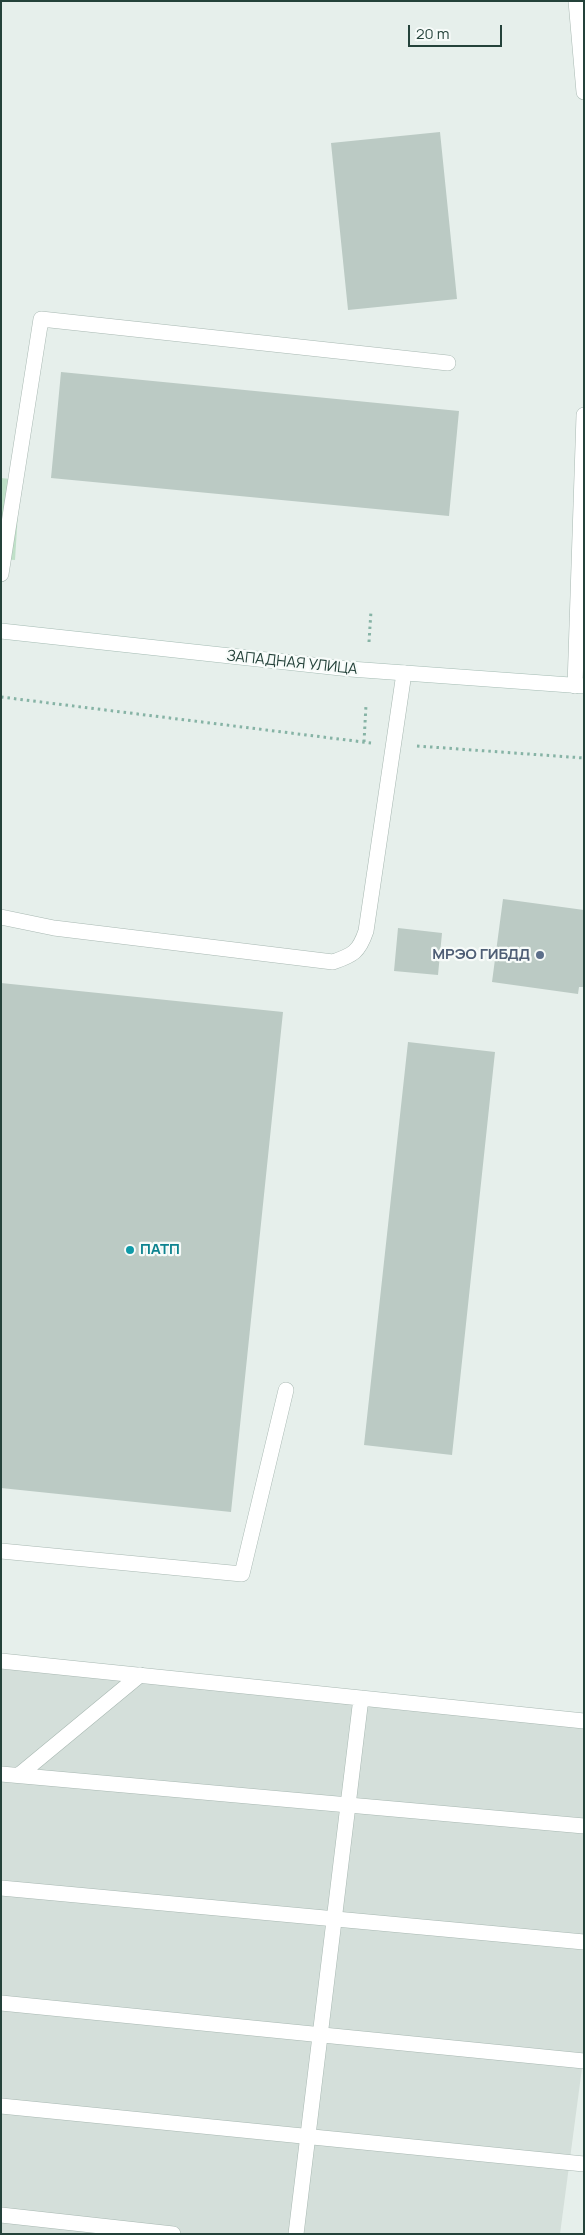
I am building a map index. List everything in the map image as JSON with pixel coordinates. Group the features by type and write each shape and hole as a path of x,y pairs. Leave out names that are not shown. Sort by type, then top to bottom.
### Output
{"street":[{"path":"576,1 584,92"},
{"path":"1,574 41,319 448,363"},
{"path":"579,686 584,415"},
{"name":"ЗАПАДНАЯ УЛИЦА","path":"1,631 350,669 579,686"},
{"path":"1,917 54,928 333,962 350,956 361,947 366,931 404,673"},
{"path":"1,1551 242,1574 286,1390"},
{"path":"1,1661 584,1721"},
{"path":"19,1775 140,1675"},
{"path":"296,2234 360,1698"},
{"path":"1,1774 584,1826"},
{"path":"1,1888 584,1942"},
{"path":"1,2003 584,2061"},
{"path":"1,2106 584,2164"},
{"path":"1,2215 173,2234"}],"path":[{"path":"369,642 370,611"},
{"path":"1,697 364,742 584,758"},
{"path":"364,742 366,705"}],"shaded area":[{"path":"1,1658 584,1716 584,2053 560,2234 1,2234"}],"green space":[{"path":"1,478 20,480 15,560 1,559"}],"building":[{"path":"440,132 457,299 348,310 331,143"},
{"path":"61,372 459,411 449,516 51,478"},
{"name":"МРЭО ГИБДД","path":"503,899 584,910 584,987 579,987 578,994 492,982"},
{"path":"398,928 442,933 438,975 394,971"},
{"name":"ПАТП","path":"1,983 283,1012 231,1512 1,1488"},
{"path":"408,1042 495,1052 452,1455 364,1445"}],"place":[{"name":"МРЭО ГИБДД","path":"540,955"},
{"name":"ПАТП","path":"130,1250"}]}
